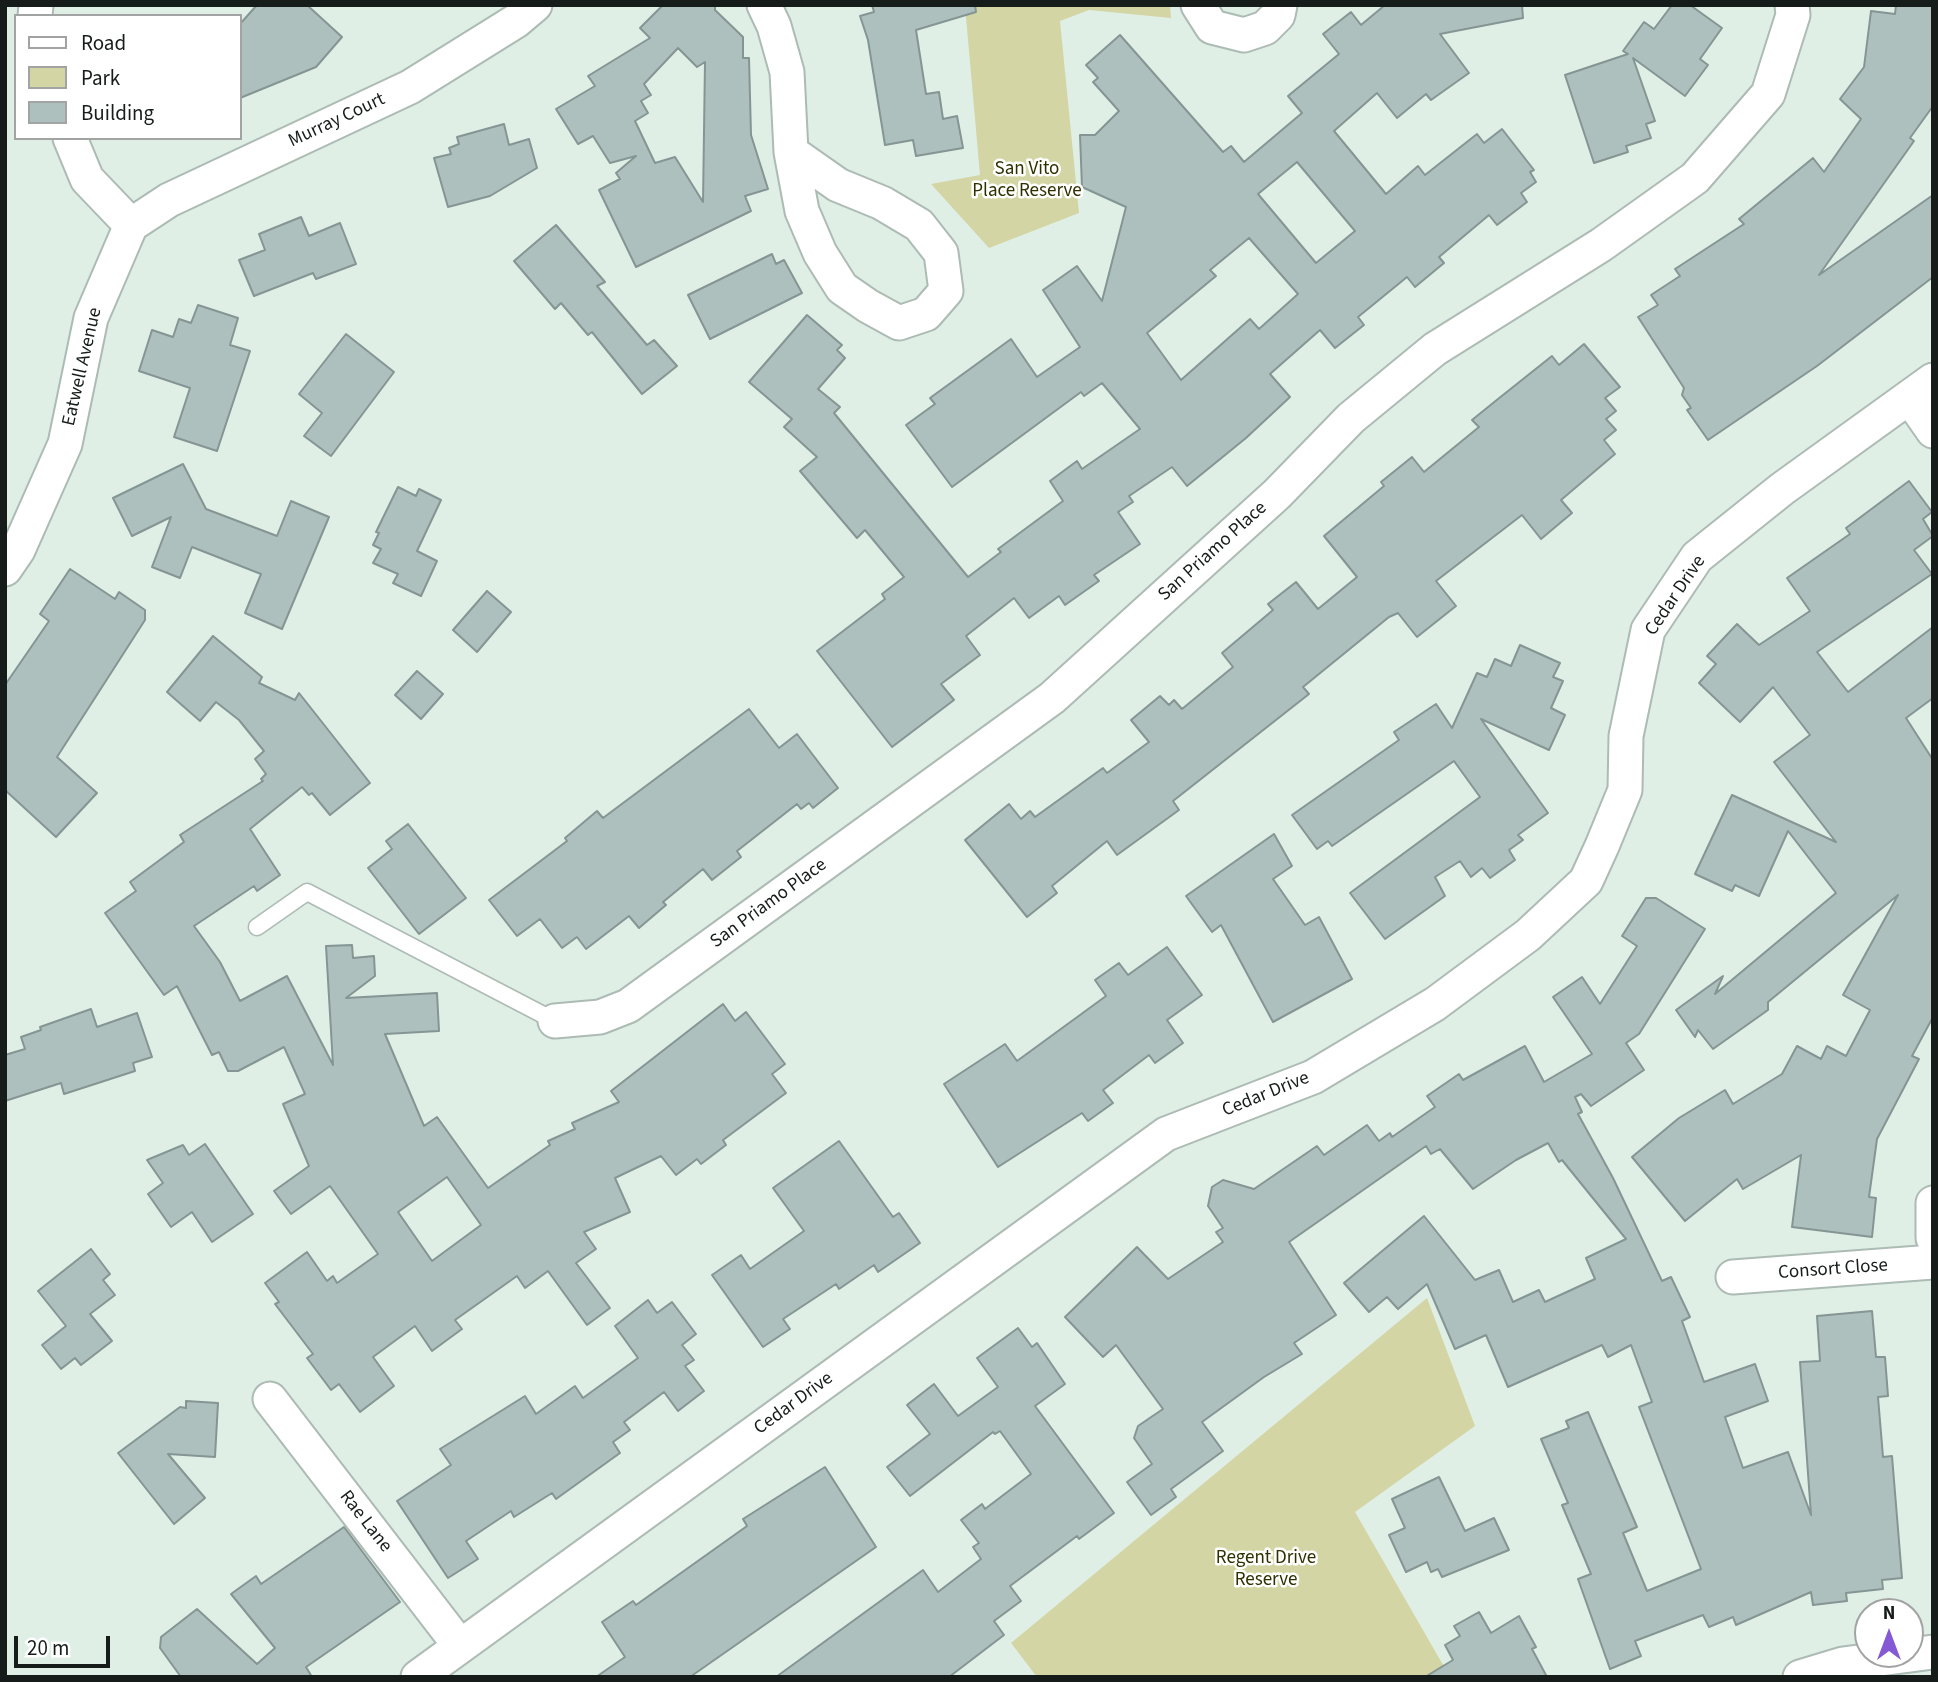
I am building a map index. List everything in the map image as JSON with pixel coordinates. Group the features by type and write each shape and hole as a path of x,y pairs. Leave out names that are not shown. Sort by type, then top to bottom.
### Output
{"street":[{"name":"Murray Court","path":"131,225 169,201 410,87 516,22 535,5"},
{"path":"764,5 774,26 787,72 791,152 802,211 820,253 842,288 899,323 926,314 946,290 941,253 919,225 882,203 838,185 791,152"},
{"path":"1198,5 1212,27 1244,35 1265,28 1278,15 1280,5"},
{"name":"San Priamo Place","path":"555,1021 600,1017 628,1006 1052,698 1278,494 1351,418 1435,349 1601,245 1695,178 1768,94 1793,15 1792,5"},
{"path":"71,140 87,179 131,225"},
{"name":"Eatwell Avenue","path":"5,569 18,550 65,444 91,318 131,225"},
{"path":"1921,389 1933,431"},
{"name":"Cedar Drive","path":"418,1677 1166,1134 1313,1077 1435,1004 1528,935 1586,881 1602,846 1625,790 1626,736 1648,630 1697,557 1782,489 1921,389"},
{"path":"1933,1203 1933,1238"},
{"name":"Consort Close","path":"1733,1277 1933,1262"},
{"name":"Rae Lane","path":"270,1399 460,1646"},
{"path":"1800,1677 1843,1664 1933,1652"}],"lane":[{"path":"257,927 307,892 555,1021"}],"green space":[{"name":"San Vito Place Reserve","path":"1170,5 1171,18 1089,10 1060,21 1079,213 989,248 931,184 980,175 965,6"},
{"name":"Regent Drive Reserve","path":"1427,1298 1475,1426 1355,1512 1450,1677 1037,1677 1011,1643"}],"building":[{"path":"257,5 307,5 342,37 316,67 242,97 242,22"},
{"path":"663,5 715,5 715,10 743,37 743,58 749,58 751,135 768,189 745,196 751,211 636,267 599,190 620,179 616,173 636,156 610,163 593,136 578,144 556,109 595,86 588,76 650,38 640,28","holes":["678,48 697,67 705,62 703,202 675,157 655,163 635,121 648,113 641,101 651,95 644,84"]},
{"path":"872,5 975,5 976,12 916,30 926,94 939,92 943,119 957,116 963,148 916,156 913,140 885,145 868,40 860,16 874,12"},
{"path":"1385,5 1522,5 1523,18 1440,34 1469,73 1431,100 1426,94 1397,118 1377,93 1334,131 1386,194 1418,166 1425,175 1477,134 1484,143 1502,129 1534,170 1530,172 1536,182 1521,193 1527,202 1497,225 1489,215 1439,257 1444,263 1415,287 1407,277 1358,317 1364,325 1335,348 1320,330 1270,374 1290,397 1246,438 1187,486 1172,467 1129,496 1133,502 1118,512 1140,544 1094,575 1099,581 1065,605 1059,596 1029,618 1014,598 966,636 980,655 941,684 954,700 892,747 817,651 885,599 882,594 904,577 865,530 857,538 800,471 817,457 784,427 792,419 749,382 807,315 842,345 837,350 845,358 818,389 840,407 834,413 968,577 1001,552 998,549 1063,501 1050,481 1077,461 1082,469 1140,429 1102,383 1084,396 1081,392 952,487 906,425 935,404 930,398 1011,339 1037,377 1080,347 1043,290 1077,266 1102,301 1126,207 1082,187 1080,135 1095,135 1119,111 1093,82 1098,78 1086,65 1120,35 1223,152 1231,146 1244,162 1302,113 1288,96 1339,54 1323,34 1351,12 1361,25","holes":["1297,162 1355,231 1316,263 1258,194","1249,238 1298,294 1259,329 1250,319 1181,380 1147,333 1216,276 1210,270"]},
{"path":"1672,5 1690,5 1722,28 1700,59 1708,65 1685,96 1633,58 1655,121 1646,124 1651,138 1626,146 1628,152 1594,163 1565,75 1628,54 1623,51 1644,22 1654,29"},
{"path":"1896,5 1933,5 1933,106 1910,138 1914,141 1819,275 1933,195 1933,277 1817,366 1708,440 1687,410 1691,408 1682,395 1684,388 1638,317 1658,305 1651,295 1680,276 1675,269 1744,224 1739,219 1813,158 1824,172 1861,119 1840,99 1864,67 1871,11 1895,14"},
{"path":"504,124 509,145 529,139 537,168 490,196 448,207 434,158 451,154 449,148 459,144 457,137"},
{"path":"301,217 309,236 340,223 356,264 316,279 313,273 254,296 239,260 265,250 259,234"},
{"path":"556,225 605,282 597,286 647,345 654,340 677,366 642,394 592,332 588,335 561,303 555,309 514,261"},
{"path":"772,254 776,264 784,260 802,293 710,339 688,295"},
{"path":"198,305 238,318 230,345 250,351 217,451 174,437 190,388 139,371 152,330 173,337 179,319 191,323"},
{"path":"346,334 394,372 331,456 304,436 322,413 299,394"},
{"path":"1584,344 1620,387 1605,398 1616,411 1606,419 1616,430 1604,440 1615,454 1561,500 1572,513 1541,539 1522,515 1436,581 1456,606 1417,637 1398,613 1389,617 1303,687 1309,694 1173,801 1179,810 1117,855 1107,841 1052,886 1057,893 1027,917 965,840 1009,804 1021,819 1030,811 1035,817 1103,768 1107,773 1149,742 1131,720 1160,696 1169,705 1174,700 1182,709 1233,667 1222,653 1273,610 1268,604 1296,582 1318,609 1357,577 1324,536 1384,486 1381,482 1412,457 1424,472 1479,427 1472,420 1498,399 1552,356 1559,365"},
{"path":"183,464 206,509 277,536 291,501 329,517 282,629 245,613 261,574 192,547 180,578 152,567 171,517 132,536 113,498"},
{"path":"1909,481 1932,512 1923,519 1933,536 1914,550 1932,574 1817,652 1848,692 1933,627 1933,698 1906,718 1933,760 1933,1017 1912,1056 1919,1059 1877,1139 1869,1197 1876,1198 1872,1237 1792,1227 1801,1155 1743,1189 1737,1179 1685,1221 1632,1157 1679,1118 1725,1090 1733,1104 1782,1074 1797,1046 1821,1059 1827,1046 1846,1056 1870,1010 1843,995 1898,895 1768,1002 1768,1010 1713,1049 1698,1030 1695,1037 1676,1010 1723,976 1715,994 1836,893 1788,831 1759,896 1735,885 1732,891 1695,874 1732,795 1836,842 1774,762 1810,735 1773,687 1740,722 1699,683 1716,664 1707,656 1737,624 1759,645 1810,611 1787,578 1850,534 1846,528"},
{"path":"398,487 416,496 419,489 441,500 417,551 437,561 421,596 393,583 398,574 373,563 381,549 373,545 379,533 376,532"},
{"path":"70,569 115,599 119,592 145,610 145,620 57,757 97,793 56,837 5,790 5,685 49,621 40,614"},
{"path":"487,591 511,612 477,652 453,630"},
{"path":"213,636 262,677 259,683 295,700 299,693 370,783 330,815 312,793 309,795 302,787 250,829 280,875 257,891 254,886 194,926 220,962 240,1001 287,976 333,1065 326,946 352,945 353,958 374,956 375,976 346,998 437,993 439,1031 385,1034 424,1126 437,1117 488,1188 550,1145 548,1141 575,1129 572,1123 619,1102 611,1091 723,1004 735,1021 746,1012 785,1064 772,1074 786,1093 723,1140 726,1145 701,1164 697,1159 676,1175 661,1156 615,1178 630,1212 584,1232 596,1249 576,1263 610,1308 587,1325 548,1271 525,1288 517,1276 455,1320 462,1329 432,1351 415,1326 373,1357 394,1386 360,1412 339,1384 331,1390 307,1358 313,1354 275,1304 279,1302 265,1283 307,1252 327,1281 333,1276 337,1283 378,1254 330,1186 291,1214 274,1191 309,1166 283,1104 305,1094 284,1047 238,1071 228,1071 219,1052 212,1055 177,986 164,995 105,913 136,891 130,882 184,842 180,835 263,781 261,779 266,774 255,759 264,751 239,720 216,702 200,721 167,692","holes":["447,1177 481,1225 432,1261 398,1212"]},
{"path":"1520,645 1560,663 1553,677 1563,681 1551,708 1565,715 1549,750 1481,719 1548,813 1518,835 1523,840 1509,850 1515,860 1490,878 1482,868 1471,877 1460,861 1435,877 1445,896 1385,939 1350,893 1480,797 1454,761 1332,846 1328,841 1317,849 1292,815 1399,740 1394,732 1436,704 1452,728 1477,673 1487,677 1495,659 1511,666"},
{"path":"417,671 443,694 421,719 395,695"},
{"path":"749,709 779,748 797,734 838,788 813,808 809,803 801,809 797,804 737,851 741,857 712,880 703,869 663,902 666,905 639,928 629,916 586,949 577,937 562,948 540,919 517,936 489,900 567,841 565,838 597,811 603,818"},
{"path":"408,824 466,898 419,934 368,868 392,849 386,841"},
{"path":"1274,834 1292,866 1273,879 1305,925 1319,917 1352,979 1273,1022 1221,925 1212,932 1186,896"},
{"path":"1646,898 1656,898 1705,929 1639,1034 1626,1043 1644,1070 1591,1106 1581,1094 1575,1097 1582,1112 1578,1114 1613,1178 1662,1281 1671,1277 1690,1317 1682,1321 1704,1382 1755,1364 1768,1401 1725,1417 1743,1468 1788,1452 1811,1515 1800,1362 1820,1361 1817,1316 1872,1311 1876,1357 1885,1357 1888,1396 1878,1397 1883,1457 1892,1456 1902,1578 1882,1580 1883,1589 1846,1593 1847,1601 1813,1605 1811,1592 1736,1625 1733,1617 1709,1627 1703,1615 1635,1641 1641,1656 1610,1669 1578,1579 1591,1574 1562,1505 1568,1503 1541,1439 1569,1428 1566,1421 1588,1412 1637,1527 1623,1533 1647,1591 1701,1569 1639,1407 1652,1402 1631,1345 1608,1357 1602,1345 1508,1387 1486,1335 1455,1349 1427,1284 1398,1309 1387,1297 1369,1312 1344,1283 1424,1216 1475,1280 1499,1270 1513,1302 1539,1290 1545,1302 1595,1279 1586,1258 1626,1239 1562,1160 1559,1162 1548,1143 1516,1160 1473,1189 1440,1149 1431,1154 1426,1146 1289,1242 1336,1315 1294,1343 1302,1354 1264,1377 1202,1422 1223,1451 1171,1489 1176,1497 1151,1515 1127,1482 1152,1464 1134,1438 1138,1426 1163,1409 1116,1345 1103,1357 1065,1317 1137,1247 1168,1279 1223,1242 1216,1232 1223,1228 1208,1206 1212,1187 1223,1180 1254,1189 1317,1146 1324,1155 1367,1125 1379,1141 1390,1133 1392,1137 1435,1107 1427,1096 1459,1074 1463,1080 1525,1046 1544,1082 1592,1054 1553,997 1582,977 1600,1004 1637,946 1622,936"},
{"path":"1167,947 1202,995 1167,1020 1183,1043 1155,1063 1149,1055 1103,1090 1113,1103 1088,1121 1082,1113 998,1167 944,1084 1005,1044 1017,1061 1106,996 1095,980 1119,963 1128,975"},
{"path":"91,1009 97,1027 137,1013 152,1057 133,1063 135,1071 64,1094 61,1083 5,1101 5,1055 25,1049 21,1037 41,1030 40,1027"},
{"path":"839,1141 893,1217 899,1213 920,1243 878,1272 874,1265 839,1289 836,1284 783,1319 790,1329 763,1347 712,1275 741,1255 750,1269 804,1231 773,1188"},
{"path":"205,1144 253,1214 212,1242 192,1212 171,1227 148,1194 163,1183 147,1160 183,1145 189,1155"},
{"path":"91,1249 110,1274 103,1280 115,1295 90,1314 112,1341 81,1365 75,1358 61,1369 42,1345 66,1326 38,1291"},
{"path":"648,1300 657,1313 672,1302 696,1334 682,1345 694,1360 685,1366 704,1391 678,1411 664,1392 624,1422 630,1430 613,1442 620,1453 556,1499 552,1493 514,1517 511,1511 466,1541 478,1559 448,1578 397,1501 451,1465 440,1449 525,1396 536,1414 575,1386 583,1398 638,1358 615,1326"},
{"path":"1018,1328 1032,1347 1037,1343 1065,1384 1035,1406 1114,1513 1079,1539 1077,1536 1010,1586 1021,1601 994,1621 1004,1635 949,1677 776,1677 923,1570 938,1592 981,1559 973,1547 979,1543 961,1520 982,1504 985,1509 1031,1474 1000,1431 995,1434 993,1432 910,1496 887,1467 930,1434 907,1405 934,1384 958,1416 998,1387 977,1358"},
{"path":"186,1401 218,1403 215,1457 168,1454 205,1498 174,1524 118,1453 180,1407 186,1408"},
{"path":"825,1467 876,1547 690,1677 596,1677 625,1657 602,1622 633,1601 636,1605 747,1526 743,1519"},
{"path":"1439,1477 1465,1531 1494,1518 1509,1550 1442,1577 1438,1569 1431,1572 1427,1562 1406,1572 1389,1535 1405,1528 1392,1499"},
{"path":"344,1527 400,1602 306,1667 312,1677 181,1677 160,1648 161,1637 197,1609 257,1664 275,1648 231,1594 256,1576 261,1584"},
{"path":"1479,1612 1491,1633 1519,1616 1536,1647 1532,1649 1547,1677 1425,1677 1453,1660 1445,1645 1460,1636 1454,1626"}]}
